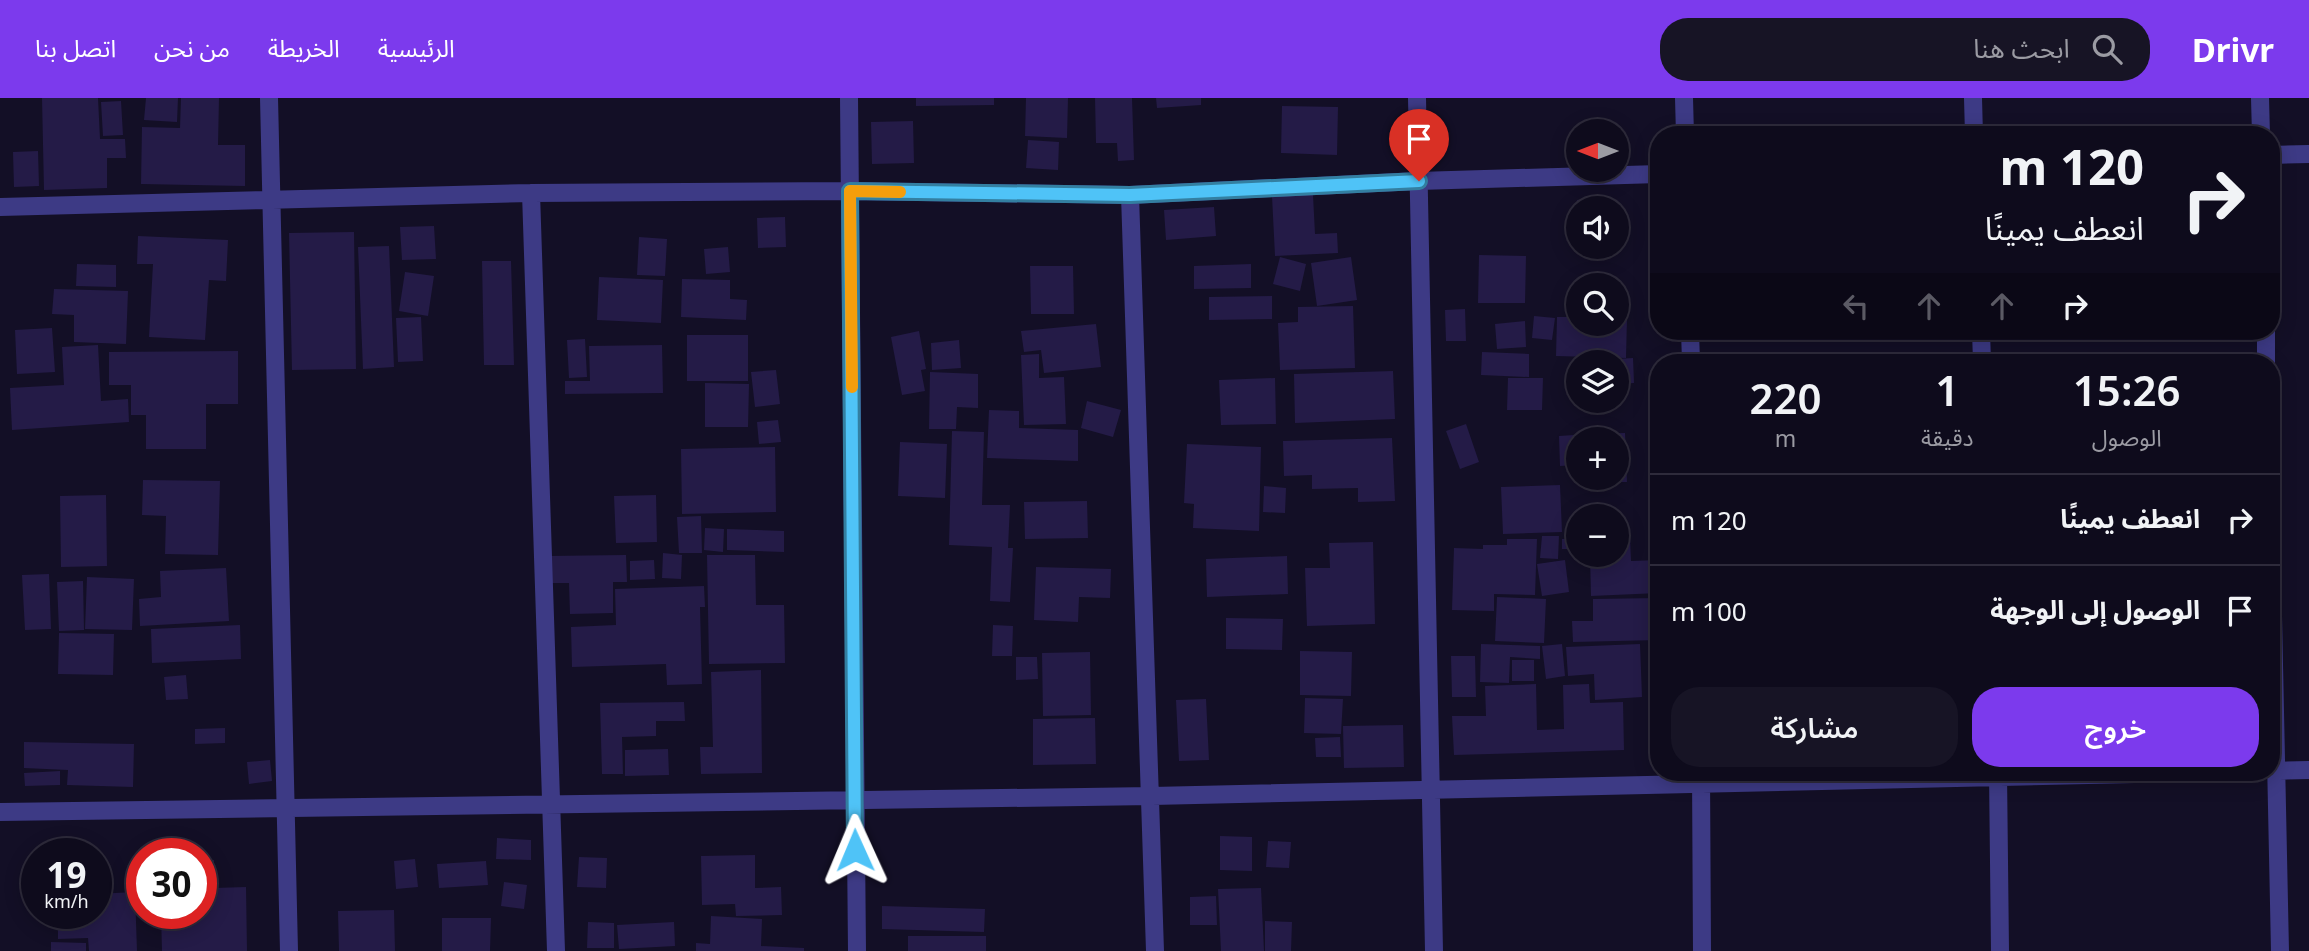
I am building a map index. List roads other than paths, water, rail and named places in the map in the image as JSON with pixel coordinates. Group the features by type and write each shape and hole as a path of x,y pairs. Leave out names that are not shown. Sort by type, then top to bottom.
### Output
{"street":[{"path":"269,98 289,951"},
{"path":"849,98 857,951"},
{"path":"1417,98 1434,951"},
{"path":"1684,98 1685,126"},
{"path":"1973,98 1974,126"},
{"path":"2260,98 2261,126"},
{"path":"2280,155 2309,154"},
{"path":"0,207 531,193 850,191 1130,195 1419,181 1650,174"},
{"path":"531,193 556,951"},
{"path":"1130,195 1152,796 1155,951"},
{"path":"2280,771 2309,771"},
{"path":"0,812 1152,796 1650,780"},
{"path":"1701,781 1702,951"},
{"path":"1998,781 2000,951"},
{"path":"2274,781 2280,951"}]}
